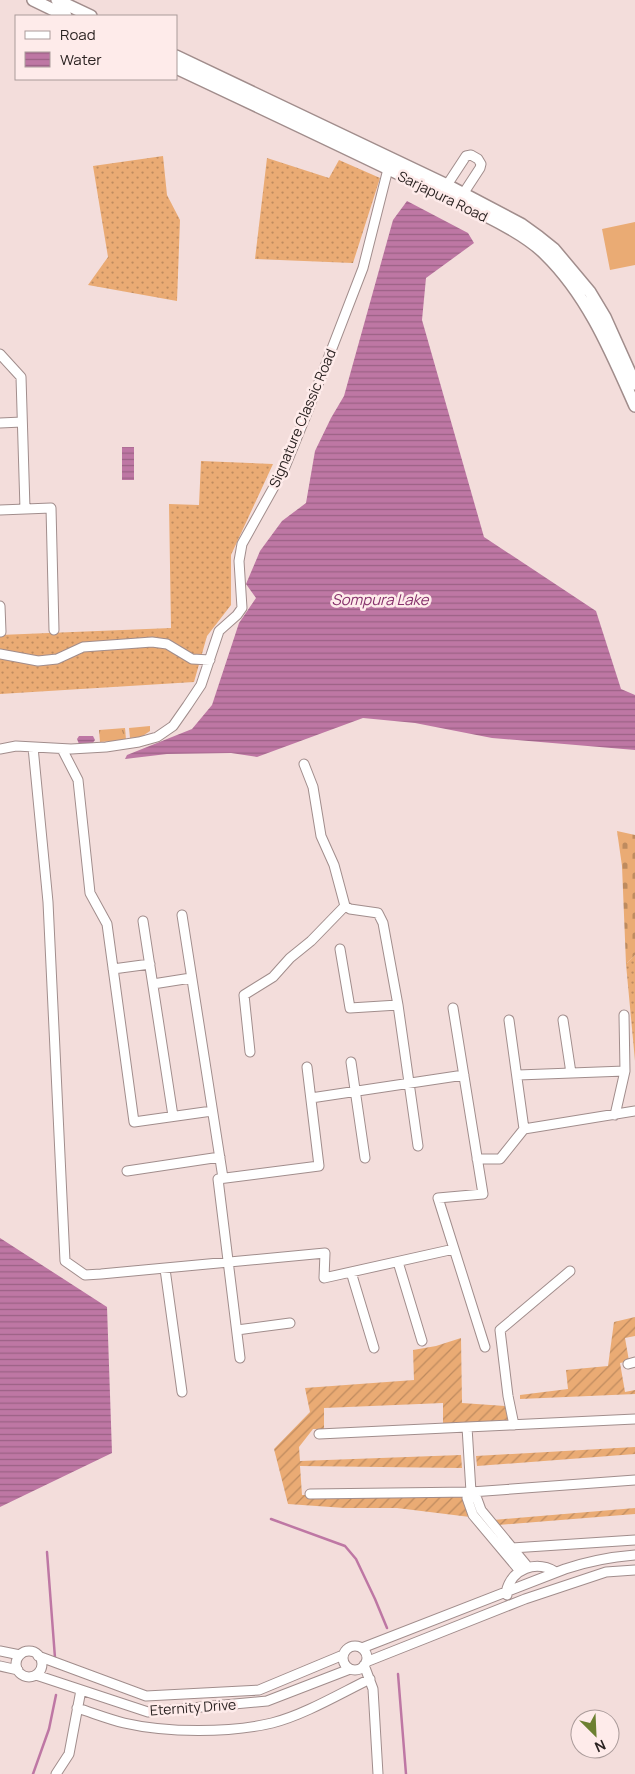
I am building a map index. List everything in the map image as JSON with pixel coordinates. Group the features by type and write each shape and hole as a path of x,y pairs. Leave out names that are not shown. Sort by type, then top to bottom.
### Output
{"main road":[{"path":"33,0 64,15"},
{"path":"57,0 89,15"},
{"name":"Sarjapura Road","path":"178,57 331,136 388,169 521,224 554,249 590,292 605,317 635,384"},
{"name":"Sarjapura Road","path":"178,69 447,185 532,242 567,277 582,298 596,322 635,406"}],"street":[{"path":"447,185 466,156 471,155 481,164 463,194"},
{"name":"Signature Classic Road","path":"0,749 16,746 62,749 106,747 139,742 157,737 173,726 187,706 201,685 219,631 242,608 239,561 242,544 285,466 309,408 363,268 388,169"},
{"path":"0,354 21,377 25,509"},
{"path":"0,423 22,422"},
{"path":"0,510 51,508 54,630"},
{"path":"0,606 1,632"},
{"path":"0,654 38,661 57,659 83,647 152,642 167,644 192,659 210,660"},
{"path":"33,747 48,911 65,1261 85,1275 325,1253 324,1278 454,1249"},
{"path":"62,749 78,780 90,892 107,924 134,1122 212,1111"},
{"path":"304,764 314,787 321,836 334,865 345,906 350,909 378,914 384,923 418,1146"},
{"path":"250,1052 244,995 273,976 345,906"},
{"path":"182,915 223,1178"},
{"path":"143,921 173,1116"},
{"path":"340,949 350,1008 398,1005"},
{"path":"113,969 150,964"},
{"path":"153,984 192,978"},
{"path":"453,1008 483,1194 438,1198 485,1347"},
{"path":"615,1115 625,1071 624,1015"},
{"path":"509,1020 524,1129"},
{"path":"563,1020 571,1073"},
{"path":"352,1062 365,1158"},
{"path":"240,1358 218,1179 319,1166 307,1067"},
{"path":"518,1075 625,1071"},
{"path":"311,1098 464,1075"},
{"path":"477,1159 500,1159 524,1129 635,1112"},
{"path":"127,1171 220,1157"},
{"path":"398,1262 422,1341"},
{"path":"165,1269 182,1392"},
{"path":"514,1425 508,1396 500,1330 570,1271"},
{"path":"351,1272 374,1348"},
{"path":"237,1330 290,1323"},
{"path":"319,1434 635,1419"},
{"path":"467,1428 471,1492 481,1510 512,1548 524,1569"},
{"path":"310,1494 471,1492 635,1480"},
{"path":"471,1492 467,1498 473,1514 524,1569"},
{"path":"512,1548 635,1540"},
{"name":"Eternity Drive","path":"0,1651 20,1655 31,1652 146,1696 258,1690 343,1656 347,1649 351,1647 362,1648 556,1572 611,1556 635,1555"},
{"path":"511,1604 506,1592 509,1582 524,1569 541,1566 556,1572"},
{"name":"Eternity Drive","path":"0,1666 18,1670 23,1676 36,1675 148,1712 267,1700 350,1668 358,1669 365,1663 511,1604 606,1572 635,1570"},
{"path":"362,1648 366,1654 365,1663 373,1689 378,1774"},
{"path":"18,1670 16,1662 20,1655"},
{"path":"36,1675 41,1664 38,1656"},
{"path":"343,1656 344,1663 350,1668"},
{"path":"77,1708 124,1723 172,1731 238,1728 273,1722 302,1711 370,1679"},
{"path":"56,1774 69,1754 81,1690"},
{"path":"184,1708 186,1694"}],"green space":[{"path":"163,156 167,195 180,220 177,301 88,285 108,257 93,166"},
{"path":"267,158 329,178 339,160 380,178 353,263 255,259"},
{"path":"635,222 635,265 610,270 602,229"},
{"path":"201,461 273,464 231,555 231,605 207,636 194,682 0,694 0,635 171,628 169,504 199,505"},
{"path":"150,726 150,731 141,737 130,738 129,728"},
{"path":"125,728 126,740 100,742 99,730"},
{"path":"617,831 635,835 635,955 626,964 622,866"},
{"path":"635,955 635,1061 626,964"},
{"path":"635,1317 635,1336 625,1338 629,1361 620,1363 625,1392 635,1390 635,1394 520,1399 520,1395 568,1389 566,1370 608,1366 614,1322"},
{"path":"461,1338 462,1403 505,1406 508,1420 443,1424 443,1403 324,1408 324,1429 313,1429 299,1447 300,1461 461,1455 462,1468 300,1466 302,1495 463,1496 465,1507 470,1517 397,1508 345,1508 288,1504 274,1449 310,1412 305,1388 414,1380 413,1350 436,1346"},
{"path":"635,1447 635,1454 477,1466 476,1456"},
{"path":"635,1508 635,1514 498,1525 493,1520"}],"water":[{"name":"Sompura Lake","path":"407,201 468,233 474,243 426,278 422,320 484,537 596,611 621,689 635,695 635,750 492,738 415,723 363,718 257,757 231,753 167,754 125,759 127,755 192,729 212,705 239,623 256,598 246,584 260,551 282,521 306,503 315,451 344,396 393,220"},
{"path":"122,447 134,447 134,480 122,480"},
{"path":"79,736 93,736 95,740 92,744 79,744 77,739"},
{"path":"0,1238 107,1307 112,1453 0,1507"}],"waterway":[{"path":"271,1519 345,1546 356,1559 387,1628"},
{"path":"47,1552 55,1658"},
{"path":"398,1674 406,1774"},
{"path":"33,1774 49,1729 56,1695"}]}
